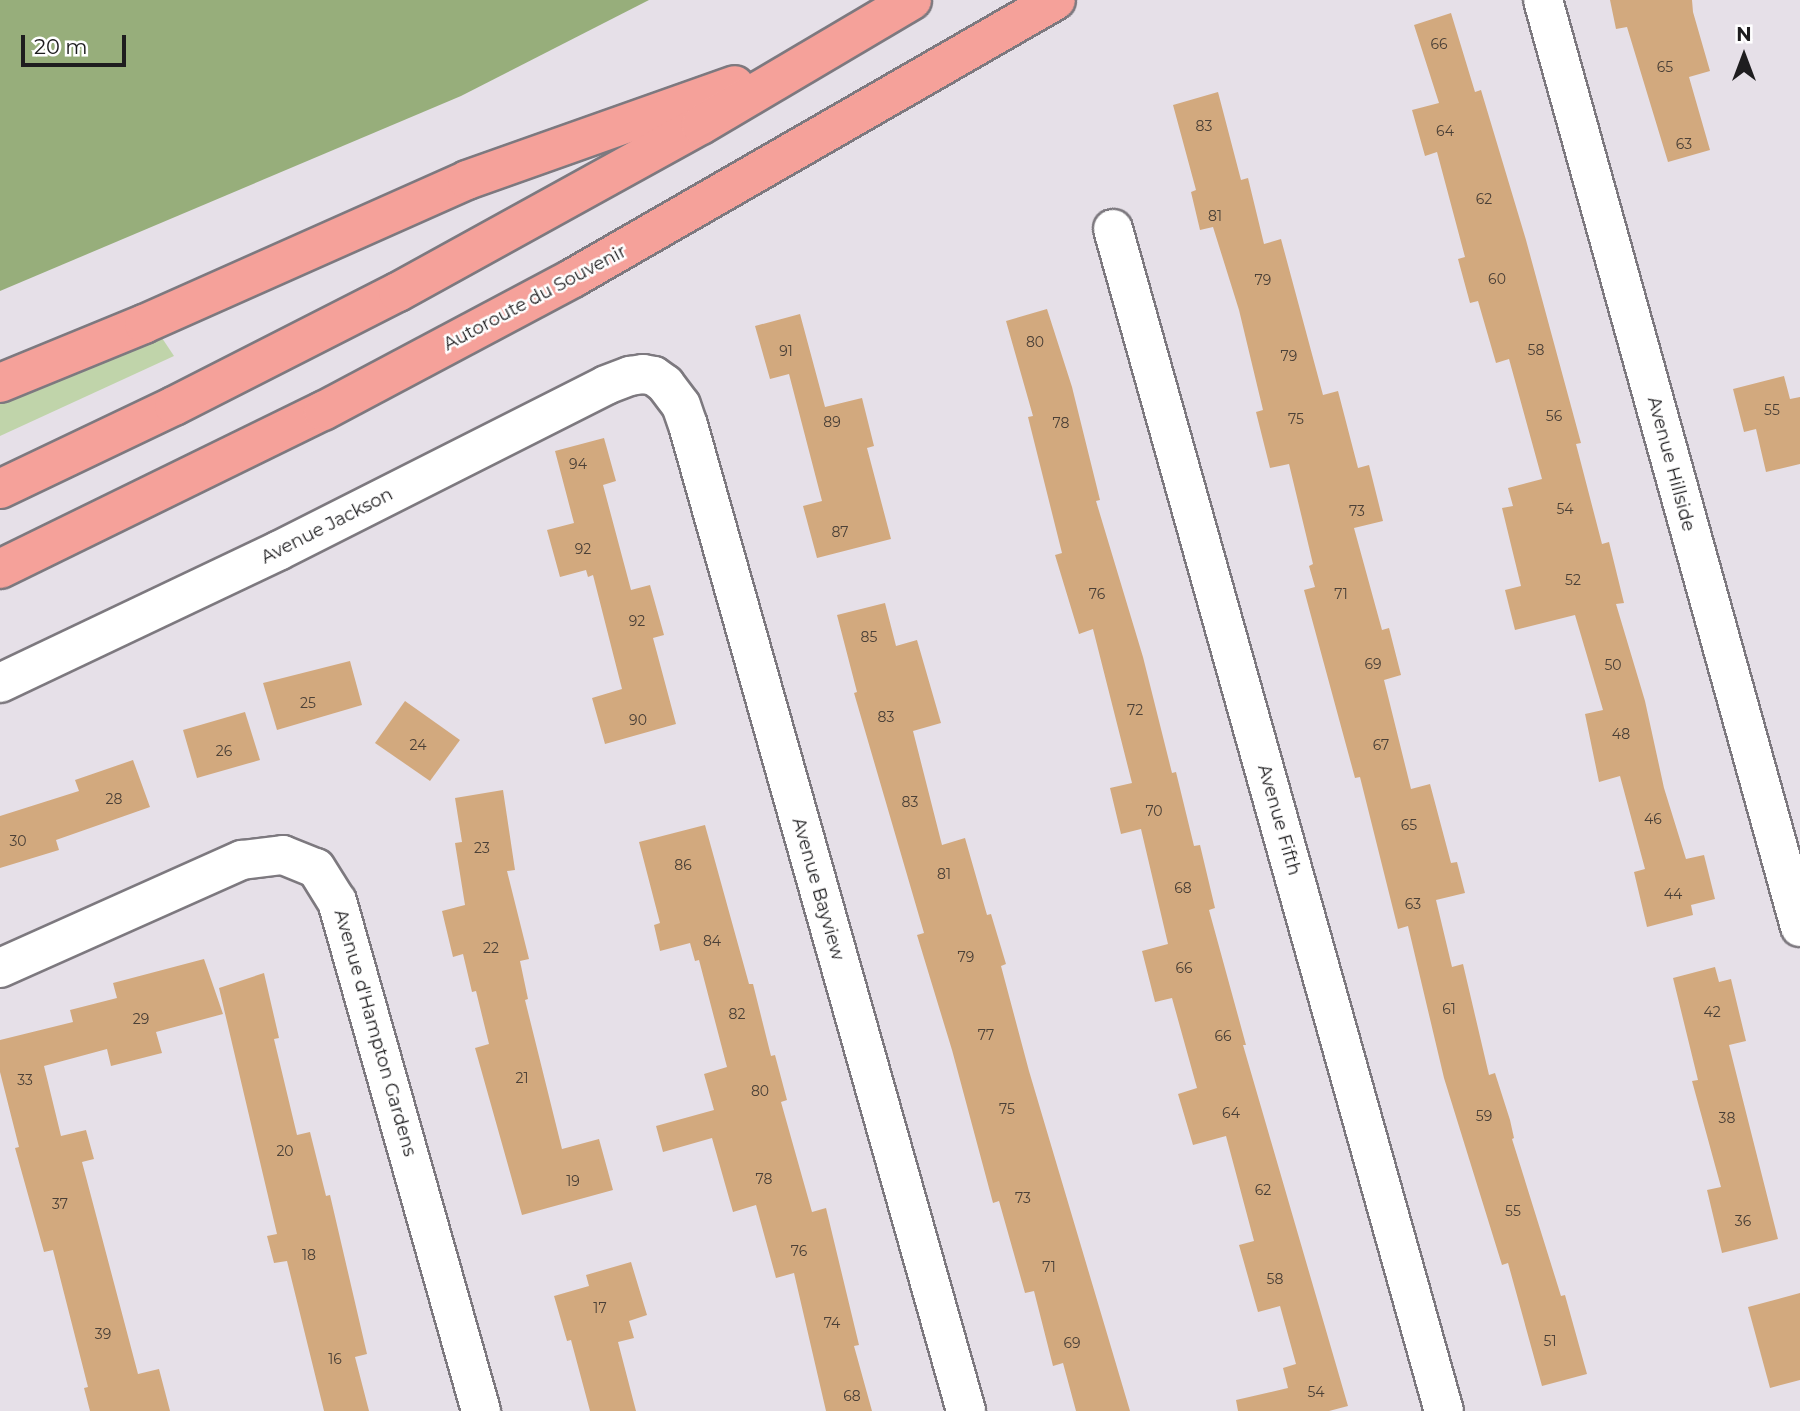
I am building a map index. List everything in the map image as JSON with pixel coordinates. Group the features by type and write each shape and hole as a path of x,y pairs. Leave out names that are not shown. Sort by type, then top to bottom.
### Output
{"highway":[{"path":"0,489 174,406 398,292 701,125 912,0"},
{"name":"Autoroute du Souvenir","path":"0,569 323,411 489,323 663,228 1056,0"},
{"path":"0,383 144,324 467,180 816,56"}],"street":[{"name":"Avenue Hillside","path":"1543,0 1800,927"},
{"name":"Avenue Fifth","path":"1113,229 1444,1411"},
{"name":"Avenue Jackson","path":"0,683 278,551 606,385 630,376 654,376"},
{"name":"Avenue Bayview","path":"654,376 673,392 688,425 966,1411"},
{"name":"Avenue d'Hampton Gardens","path":"0,968 242,860 283,855 299,859 316,868 337,901 481,1411"}],"green space":[{"path":"0,0 649,0 461,96 0,291"},
{"path":"158,332 174,356 0,436 0,395"}],"building":[{"path":"1610,0 1692,0 1710,71 1689,77 1710,150 1668,162 1627,27 1616,29"},
{"path":"1451,13 1475,92 1481,90 1526,240 1581,443 1576,444 1602,544 1609,542 1624,603 1616,604 1645,701 1664,788 1686,859 1704,855 1715,899 1691,905 1693,915 1647,927 1634,872 1645,869 1620,776 1599,782 1585,714 1603,710 1575,615 1515,630 1505,590 1521,586 1502,508 1513,506 1508,488 1542,479 1509,359 1496,363 1478,301 1470,303 1458,259 1465,257 1437,152 1425,156 1412,110 1439,103 1414,25"},
{"path":"1218,92 1241,180 1248,178 1264,244 1281,239 1323,395 1338,391 1358,468 1369,465 1383,521 1354,528 1382,630 1389,628 1401,675 1384,680 1411,789 1430,784 1451,863 1457,862 1465,893 1436,900 1452,967 1463,964 1489,1075 1495,1073 1510,1120 1512,1139 1561,1296 1565,1295 1587,1374 1542,1386 1508,1263 1502,1265 1444,1078 1408,926 1398,929 1360,777 1355,778 1304,590 1315,587 1309,566 1313,564 1289,464 1270,468 1256,412 1263,410 1239,310 1213,227 1200,230 1191,192 1196,190 1173,105"},
{"path":"1047,309 1072,387 1100,500 1096,501 1143,657 1172,773 1176,772 1194,846 1200,845 1215,908 1209,910 1246,1045 1243,1045 1348,1406 1329,1411 1238,1411 1236,1400 1288,1388 1283,1368 1296,1364 1280,1306 1258,1312 1239,1245 1254,1241 1226,1136 1193,1145 1178,1094 1197,1088 1172,998 1155,1002 1142,951 1168,944 1141,829 1121,834 1110,788 1132,783 1093,629 1079,634 1055,555 1062,553 1028,417 1033,416 1006,321"},
{"path":"800,314 825,407 862,398 874,446 867,448 891,539 817,558 803,506 822,501 789,374 770,379 755,326"},
{"path":"1784,376 1790,399 1800,397 1800,464 1766,472 1756,429 1744,432 1733,389"},
{"path":"604,438 616,481 603,485 631,590 650,585 664,635 653,638 676,724 605,744 592,698 622,689 593,575 588,577 586,570 560,577 547,530 574,523 555,451"},
{"path":"885,603 896,646 917,640 941,723 913,731 942,845 965,838 987,915 991,914 1006,964 1001,966 1029,1071 1130,1411 1076,1411 1063,1363 1053,1366 1034,1291 1025,1293 999,1201 993,1203 952,1050 917,935 924,933 854,693 857,692 837,615"},
{"path":"350,661 362,705 277,730 263,683"},
{"path":"405,701 460,740 430,781 375,743"},
{"path":"245,712 260,760 197,778 183,730"},
{"path":"133,760 150,807 56,840 59,850 0,868 0,816 79,791 75,780"},
{"path":"503,790 515,870 507,871 529,959 520,961 528,999 525,1000 562,1149 599,1139 613,1190 522,1215 475,1048 489,1044 476,991 472,992 463,954 453,957 442,911 465,905 455,843 462,842 455,798"},
{"path":"705,825 749,984 753,984 771,1056 775,1055 787,1100 781,1102 812,1212 826,1208 859,1345 854,1346 872,1411 826,1411 794,1273 776,1278 756,1205 733,1212 712,1138 663,1152 656,1126 714,1110 704,1074 727,1067 699,960 695,961 690,943 660,951 654,925 660,923 639,842"},
{"path":"204,959 223,1014 156,1032 162,1053 111,1066 107,1049 44,1066 61,1136 86,1130 94,1159 82,1162 138,1374 159,1369 170,1411 90,1411 84,1388 88,1387 53,1250 44,1252 15,1148 19,1147 0,1072 0,1040 73,1022 70,1010 117,998 113,983"},
{"path":"1715,967 1719,982 1731,979 1746,1041 1729,1045 1778,1239 1722,1253 1707,1190 1721,1187 1692,1081 1698,1080 1673,978"},
{"path":"264,973 279,1038 274,1039 297,1135 310,1132 326,1196 330,1195 367,1354 355,1357 369,1411 324,1411 287,1261 274,1263 267,1236 277,1234 219,988"},
{"path":"631,1262 647,1315 629,1321 634,1338 618,1342 636,1411 590,1411 571,1340 567,1341 554,1296 589,1286 586,1275"},
{"path":"1800,1293 1800,1380 1770,1388 1748,1307"}]}
